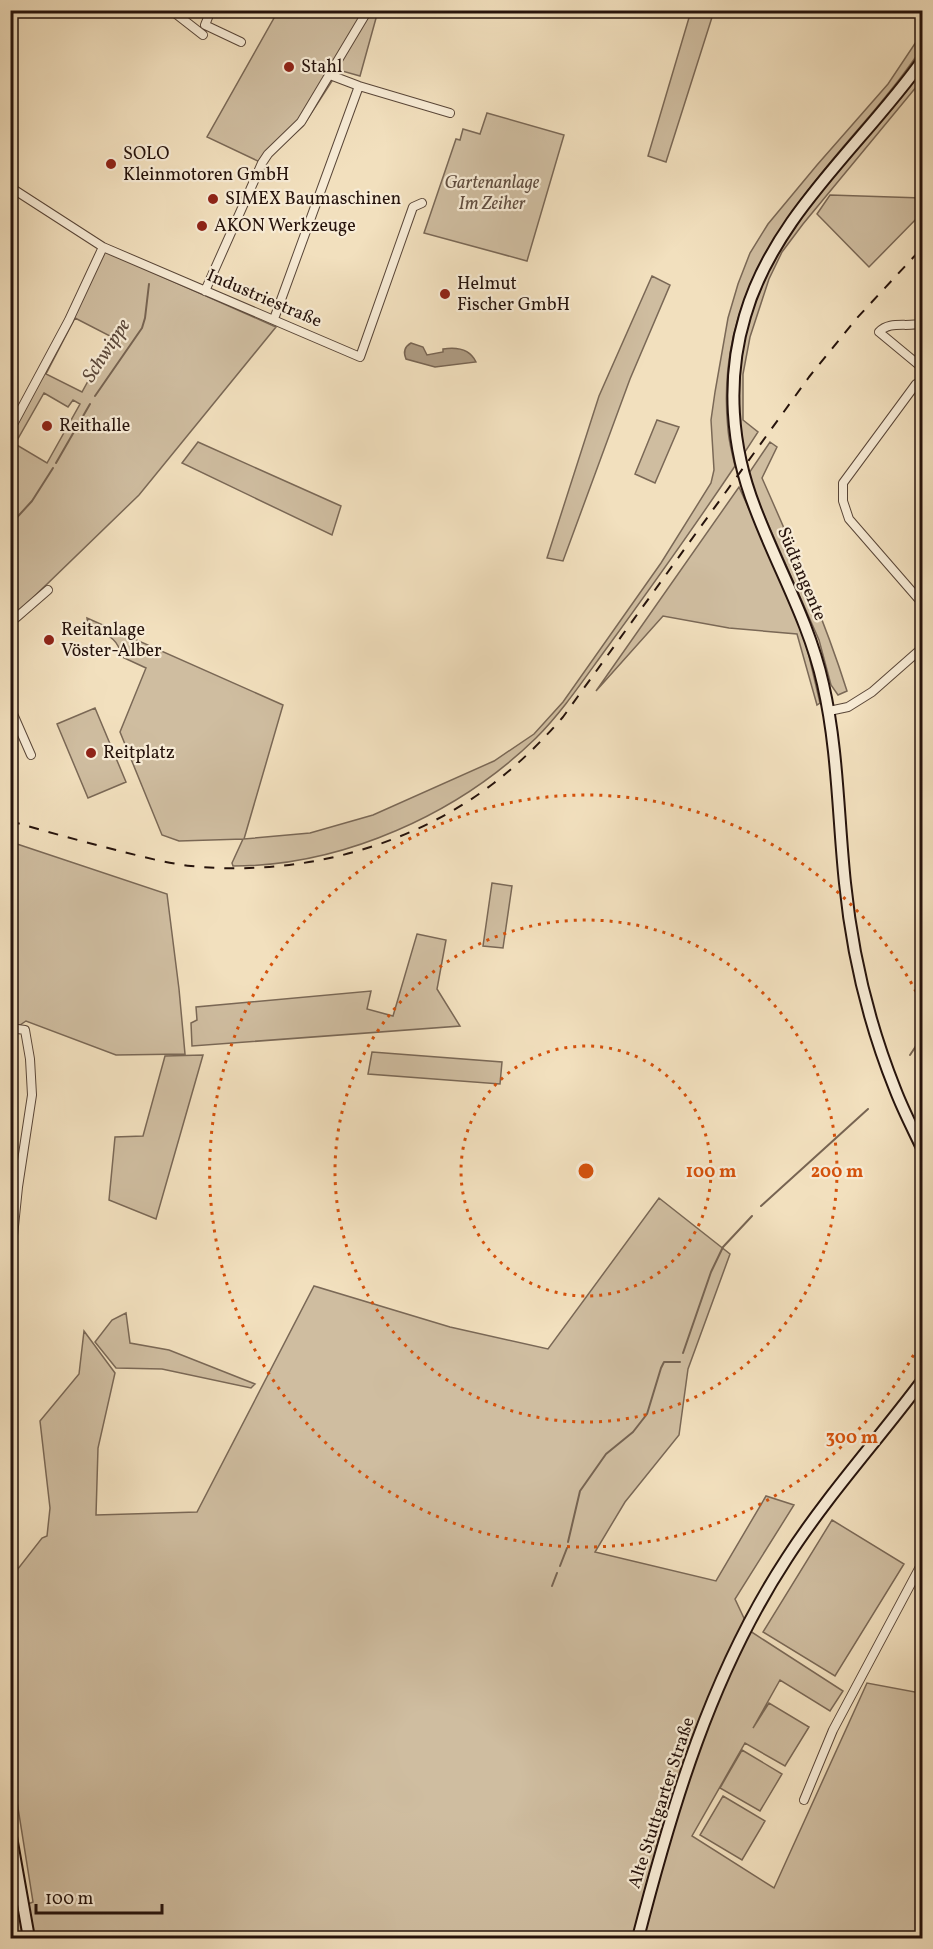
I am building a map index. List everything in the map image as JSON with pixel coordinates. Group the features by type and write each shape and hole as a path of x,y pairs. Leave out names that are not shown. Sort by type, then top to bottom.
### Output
{"main road":[{"name":"Südtangente","path":"922,61 888,107 805,204 778,244 754,289 745,316 734,371 734,417 745,481 805,622 823,682 837,773 846,894 859,972 877,1037 895,1088 922,1148"},
{"name":"Alte Stuttgarter Straße","path":"638,1938 682,1781 709,1709 742,1636 807,1527 922,1381"},
{"path":"10,1831 29,1938"}],"street":[{"path":"171,10 202,34"},
{"path":"211,10 205,25 241,42"},
{"path":"205,291 268,154 302,122 368,10"},
{"path":"330,75 450,113"},
{"path":"274,319 359,86"},
{"name":"Industriestraße","path":"10,186 103,247 360,357 413,207 422,203"},
{"path":"10,430 69,320 103,247"},
{"path":"922,323 916,326 883,327 879,332 920,366 922,372"},
{"path":"922,381 916,384 843,483 843,501 849,519 922,603"},
{"path":"10,623 48,590"},
{"path":"829,711 848,707 872,692 922,648"},
{"path":"10,707 31,755"},
{"path":"10,1028 25,1030 30,1059 32,1095 14,1187 10,1265"},
{"path":"804,1800 838,1720 922,1563"}],"green space":[{"path":"278,11 378,11 360,76 339,70 303,126 262,163 207,137"},
{"path":"691,11 714,11 666,162 648,156"},
{"path":"922,33 920,52 787,219 764,256 746,295 733,337 727,381 728,430 735,466 574,693 536,738 471,790 435,812 357,846 316,857 274,864 233,866 232,863 243,839 179,841 162,835 120,732 146,668 120,656 114,640 88,625 87,618 283,705 244,839 310,833 373,815 494,761 534,734 563,702 661,563 711,483 714,470 711,420 715,392 728,318 750,253 768,224 888,84"},
{"path":"922,67 922,80 803,224 782,252 769,279 750,337 743,374 743,420 758,432 743,455 738,403 740,363 749,317 767,274 802,214"},
{"name":"Gartenanlage Im Zeiher","path":"487,113 564,135 527,261 424,233 456,139 460,140 463,129 480,134"},
{"path":"830,195 922,198 922,213 869,267 817,214"},
{"path":"100,249 276,327 139,495 11,617 10,432","holes":["75,318 112,337 82,392 46,374","44,393 68,407 73,400 80,404 47,463 15,444"]},
{"path":"652,276 670,285 630,379 563,561 547,558 599,396"},
{"path":"657,420 679,427 655,483 635,474"},
{"path":"198,442 341,506 332,535 182,463"},
{"path":"770,442 777,447 762,478 808,583 838,664 847,691 838,695 831,685 819,640 747,476"},
{"path":"739,487 805,639 820,703 817,705 797,634 729,628 663,616 596,691"},
{"name":"Reitplatz","path":"95,708 126,782 88,798 57,724"},
{"path":"17,844 167,894 185,1054 116,1055 26,1021 17,1027 11,1026 10,862"},
{"path":"492,883 512,886 503,948 483,946"},
{"path":"417,934 446,940 437,989 460,1026 192,1046 191,1023 197,1020 196,1007 371,991 367,1009 393,1016"},
{"path":"372,1052 502,1062 500,1084 368,1074"},
{"path":"203,1055 156,1219 109,1200 115,1137 143,1136 165,1056"},
{"path":"659,1198 730,1254 688,1369 679,1435 625,1502 595,1552 716,1581 766,1496 794,1505 735,1599 750,1631 843,1691 830,1711 780,1680 753,1728 769,1703 809,1727 785,1766 745,1743 692,1836 774,1888 867,1683 920,1693 922,1691 922,1938 11,1938 11,1911 33,1902 11,1764 10,1579 42,1538 47,1536 50,1508 40,1421 79,1374 84,1331 115,1373 98,1448 96,1515 197,1512 314,1286 450,1327 548,1349"},
{"path":"126,1313 130,1343 169,1350 255,1384 251,1388 162,1369 116,1368 95,1342 112,1320"},
{"path":"832,1520 904,1564 835,1676 763,1632"},
{"path":"742,1750 782,1774 760,1811 720,1788"},
{"path":"723,1796 765,1821 742,1860 700,1835"}],"shaded area":[{"path":"411,343 423,347 427,355 443,352 443,349 462,350 470,354 476,362 435,367 406,359 405,350"}],"waterway":[{"name":"Schwippe","path":"95,396 142,328 149,284"},
{"name":"Schwippe","path":"56,463 90,404"},
{"name":"Schwippe","path":"10,525 32,501 53,468"},
{"path":"910,1055 922,1037"},
{"path":"761,1206 868,1109"},
{"path":"683,1353 711,1272 723,1247 752,1216"},
{"path":"568,1542 580,1491 606,1454 633,1432 647,1414 664,1362 680,1362"},
{"path":"560,1566 567,1548"},
{"path":"552,1586 557,1573"}],"railway":[{"path":"10,821 162,861 191,866 271,867 311,862 389,841 461,806 513,768 563,717 809,377 857,318 922,248"}],"place":[{"name":"Stahl","path":"289,67"},
{"name":"SOLO Kleinmotoren GmbH","path":"111,164"},
{"name":"SIMEX Baumaschinen","path":"213,199"},
{"name":"AKON Werkzeuge","path":"202,226"},
{"name":"Helmut Fischer GmbH","path":"445,294"},
{"name":"Reithalle","path":"47,426"},
{"name":"Reitanlage Vöster-Alber","path":"49,640"},
{"name":"Reitplatz","path":"91,753"}]}
